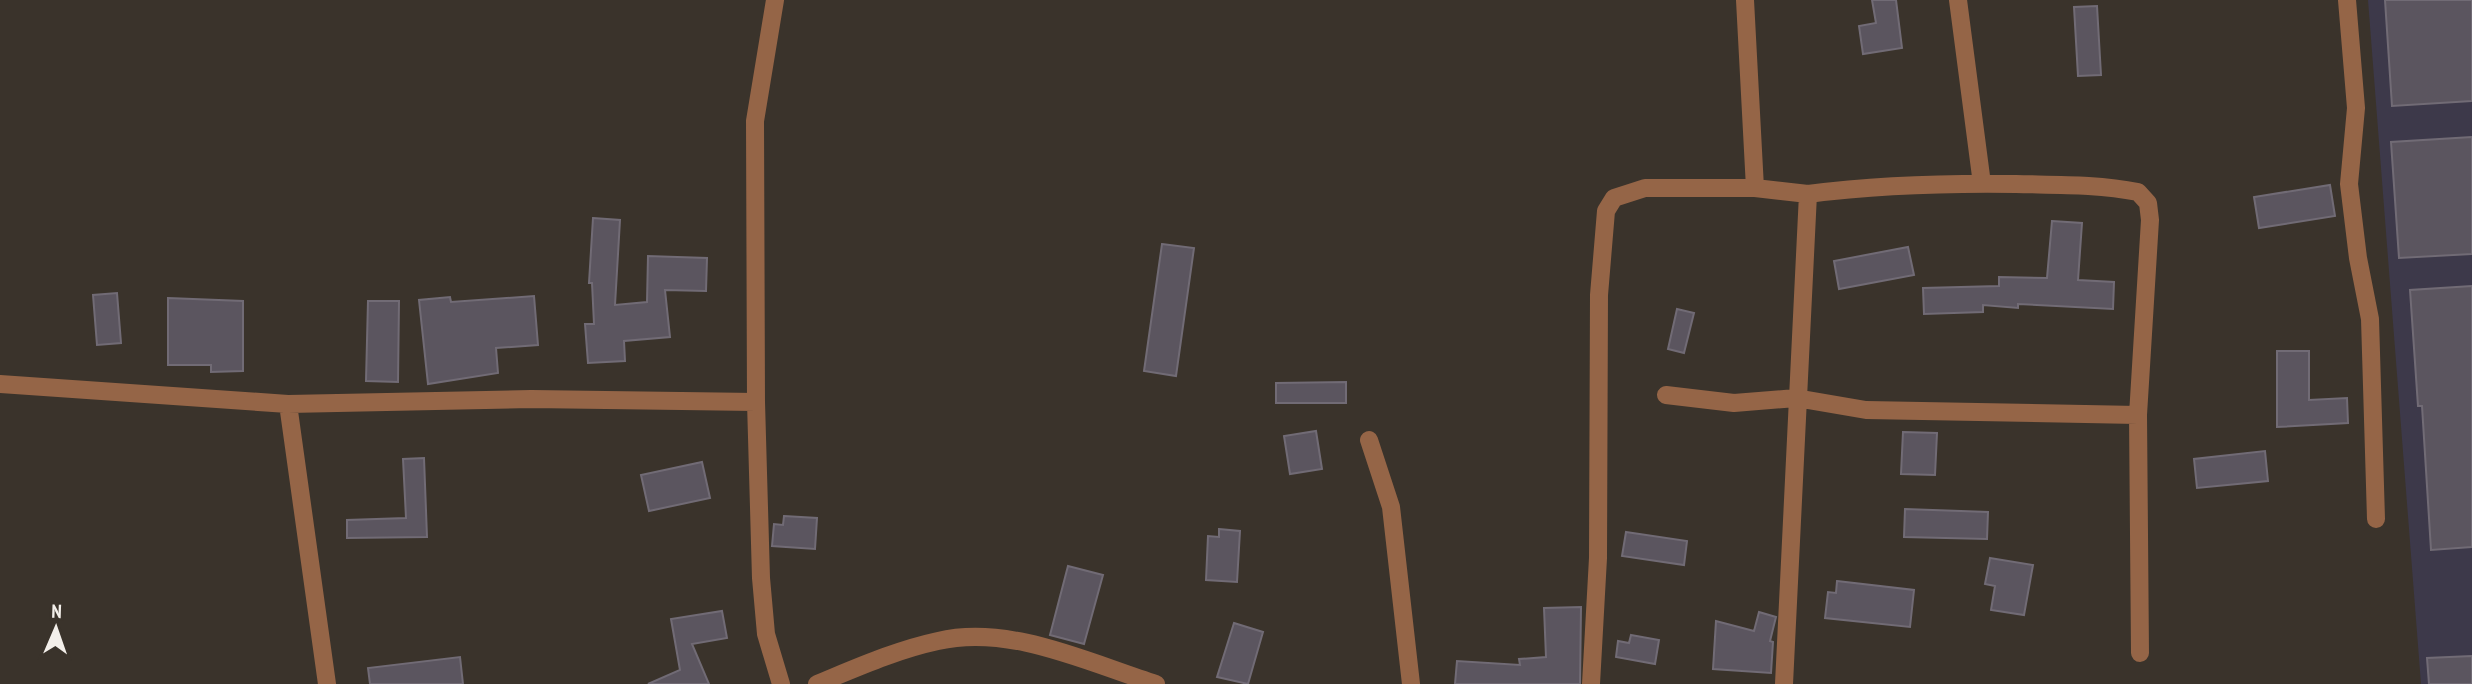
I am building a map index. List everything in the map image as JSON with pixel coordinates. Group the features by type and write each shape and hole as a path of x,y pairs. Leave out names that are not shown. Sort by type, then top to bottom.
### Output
{"street":[{"path":"775,0 755,121 756,402 762,592 766,634 780,684"},
{"path":"1745,0 1755,188"},
{"path":"1958,0 1982,184"},
{"path":"2347,0 2356,108 2349,184 2358,258 2370,319 2376,519"},
{"path":"1591,684 1598,558 1599,295 1606,211 1614,198 1626,191 1645,188 1755,188 1808,194 1916,183 2118,188 2138,192 2148,203 2150,220 2138,415 2140,653"},
{"path":"1784,684 1808,194"},
{"path":"0,384 288,404 531,399 756,402"},
{"path":"1666,395 1734,403 1796,398 1867,410 2138,415"},
{"path":"288,404 327,684"},
{"path":"1369,440 1391,507 1411,684"},
{"path":"817,684 880,659 940,640 982,637 1024,642 1156,684"}],"shaded area":[{"path":"2368,0 2472,0 2472,684 2421,684"}],"building":[{"path":"1872,0 1896,0 1902,48 1863,54 1859,26 1876,23"},
{"path":"2385,0 2472,0 2472,101 2392,106"},
{"path":"2097,6 2101,75 2078,76 2074,7"},
{"path":"2472,137 2472,254 2399,258 2391,142"},
{"path":"2330,185 2335,216 2259,228 2254,197"},
{"path":"593,218 620,220 615,305 647,302 648,256 707,258 706,291 665,290 670,337 624,341 625,361 588,363 585,324 594,324 592,283 589,283"},
{"path":"2052,221 2082,223 2078,280 2114,282 2113,309 2018,304 2018,308 1983,305 1983,312 1924,314 1923,288 1999,286 1999,277 2047,278"},
{"path":"1162,244 1194,248 1176,376 1144,371"},
{"path":"1908,247 1914,275 1839,289 1834,261"},
{"path":"2472,286 2472,547 2431,550 2422,406 2418,406 2410,290"},
{"path":"117,293 121,343 97,345 93,295"},
{"path":"534,296 538,345 496,348 498,373 428,384 419,300 450,297 451,302"},
{"path":"168,298 243,301 243,371 211,372 211,365 168,365"},
{"path":"368,301 399,301 398,382 366,381"},
{"path":"1677,309 1694,313 1684,353 1668,349"},
{"path":"2277,351 2309,351 2309,400 2347,398 2348,423 2277,427"},
{"path":"1346,382 1346,403 1276,403 1276,383"},
{"path":"1316,431 1322,469 1290,474 1284,436"},
{"path":"1903,432 1937,433 1935,475 1901,474"},
{"path":"2265,451 2268,481 2197,488 2194,459"},
{"path":"424,458 427,537 347,538 347,520 406,518 403,459"},
{"path":"702,462 710,498 649,511 641,475"},
{"path":"1905,509 1988,512 1987,539 1904,537"},
{"path":"784,516 817,518 815,549 772,546 774,524 783,525"},
{"path":"1219,529 1240,531 1237,582 1206,580 1208,536 1219,537"},
{"path":"1626,532 1687,541 1684,565 1622,556"},
{"path":"1990,558 2033,565 2024,615 1991,610 1995,586 1985,584"},
{"path":"1068,566 1103,575 1084,644 1050,635"},
{"path":"1837,581 1914,590 1910,627 1825,618 1828,592 1836,593"},
{"path":"1581,607 1580,684 1455,684 1457,661 1520,665 1519,659 1546,657 1544,608"},
{"path":"722,611 727,638 692,644 709,684 648,684 680,670 671,619"},
{"path":"1759,612 1776,617 1770,641 1773,642 1771,673 1713,669 1716,621 1754,631"},
{"path":"1234,623 1263,632 1248,684 1217,677"},
{"path":"1631,635 1659,640 1655,664 1616,657 1618,641 1629,643"},
{"path":"2472,656 2472,684 2429,684 2427,658"},
{"path":"460,657 463,684 370,684 368,668"}]}
